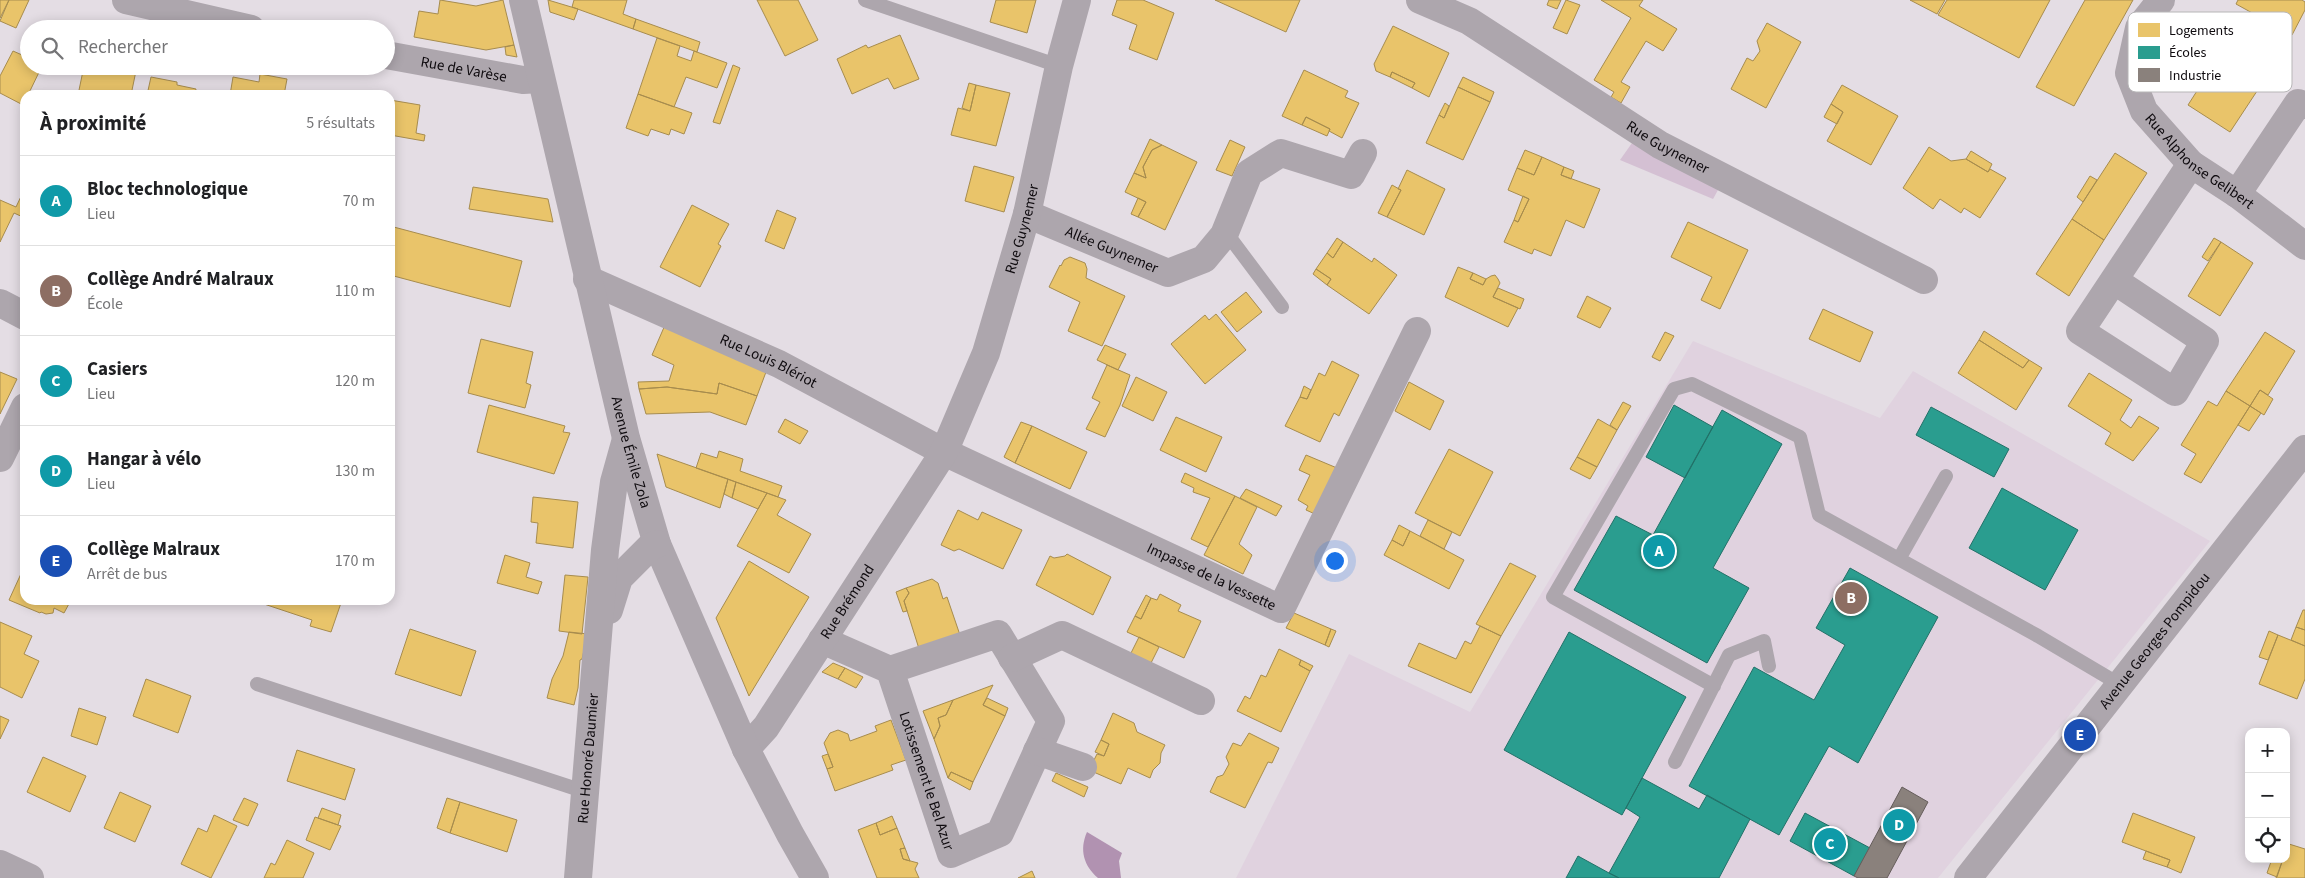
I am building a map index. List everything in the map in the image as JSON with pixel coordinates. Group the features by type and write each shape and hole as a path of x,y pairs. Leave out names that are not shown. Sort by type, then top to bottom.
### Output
{"street":[{"path":"126,0 212,20"},
{"name":"Avenue Émile Zola","path":"523,0 587,279 626,438 654,534 746,748 790,834 816,878"},
{"name":"Rue Guynemer","path":"944,452 986,353 1028,214 1059,66 1077,0"},
{"name":"Rue Guynemer","path":"1420,0 1469,22 1660,145 1924,280"},
{"name":"Rue Alphonse Gelibert","path":"2152,12 2161,0"},
{"name":"Rue de Varèse","path":"395,57 523,80 540,79"},
{"name":"Rue Alphonse Gelibert","path":"2136,92 2144,111 2191,164 2237,194 2305,246"},
{"path":"2237,194 2298,103 2305,105"},
{"name":"Allée Guynemer","path":"1028,214 1168,273 1204,259 1225,231 1249,173 1281,153 1351,175 1363,153"},
{"path":"2114,281 2191,164"},
{"name":"Rue Louis Blériot","path":"587,279 778,364 944,452"},
{"path":"0,303 20,313"},
{"name":"Impasse de la Vessette","path":"944,452 1280,609 1418,331"},
{"path":"0,458 20,417"},
{"name":"Rue Honoré Daumier","path":"578,878 605,550 614,482 626,438"},
{"name":"Avenue Georges Pompidou","path":"1968,878 2305,449"},
{"name":"Rue Brémond","path":"746,748 766,727 944,452"},
{"path":"605,550 620,534 633,528 654,534"},
{"name":"Rue Honoré Daumier","path":"599,640 619,578 650,547 654,534"},
{"name":"Lotissement le Bel Azur","path":"998,634 1012,658 1051,721 1000,833 952,854 890,670 998,634"},
{"path":"1012,658 1062,635 1201,702"},
{"path":"822,640 890,670"},
{"path":"1037,751 1083,767"},
{"path":"0,864 30,878"}],"lane":[{"path":"865,0 1059,66"},
{"path":"1225,231 1282,307"},
{"path":"1714,686 1554,597 1674,389 1692,384 1800,437 1819,515 2038,636 2119,684"},
{"path":"1899,559 1946,476"},
{"path":"1675,762 1729,655 1764,641 1769,666"},
{"path":"257,684 586,792"}],"shaded area":[{"path":"1632,143 1718,190 1713,199 1620,160"},
{"path":"1693,341 1880,418 1913,371 2210,541 1938,878 1236,878 1349,654 1470,712"},
{"path":"1087,832 1122,853 1119,861 1121,878 1098,878 1089,868 1083,851"}],"building: Logements":[{"path":"0,0 9,0 0,18"},
{"path":"9,0 29,0 16,28 0,21"},
{"path":"440,0 476,6 503,0 514,45 486,50 414,37 419,11 438,14"},
{"path":"548,0 578,9 574,20 550,12"},
{"path":"574,0 627,0 623,14 636,19 633,29 572,7"},
{"path":"757,0 798,0 818,40 785,56"},
{"path":"996,0 1036,0 1027,33 990,22"},
{"path":"1117,0 1143,0 1174,13 1157,60 1129,49 1137,25 1112,15"},
{"path":"1215,0 1300,0 1286,32"},
{"path":"1549,0 1561,0 1557,9 1547,5"},
{"path":"1566,0 1580,5 1567,34 1553,28"},
{"path":"1601,0 1643,0 1639,6 1677,29 1663,51 1646,41 1621,82 1630,87 1621,103 1611,97 1614,92 1594,80 1631,18"},
{"path":"1910,0 1945,0 1937,14"},
{"path":"1947,0 2050,0 2019,58 1938,15"},
{"path":"2085,0 2133,0 2074,106 2036,87"},
{"path":"2238,0 2302,0 2305,2 2305,10 2292,35 2292,12 2250,12 2236,4"},
{"path":"636,19 700,42 697,52 633,29"},
{"path":"1767,23 1801,42 1766,108 1731,89 1747,58 1753,61 1760,51 1757,41"},
{"path":"1393,26 1449,53 1429,97 1412,88 1415,83 1392,72 1390,77 1376,71 1374,64"},
{"path":"900,35 919,79 894,89 888,78 852,94 837,59 866,45 868,48"},
{"path":"657,38 680,46 677,56 691,61 694,51 727,63 717,88 686,77 674,107 638,94"},
{"path":"514,45 517,57 506,55 505,47"},
{"path":"13,51 20,54 20,75 38,75 30,90 20,90 20,103 0,93 0,76"},
{"path":"733,65 740,68 720,124 713,122"},
{"path":"1304,70 1348,91 1345,97 1359,103 1342,138 1329,131 1330,129 1306,117 1302,125 1282,116"},
{"path":"1392,72 1415,83 1412,88 1390,77"},
{"path":"82,75 135,75 132,90 79,90"},
{"path":"260,75 287,79 285,90 231,90 233,77 259,82"},
{"path":"151,77 177,82 177,85 196,89 196,90 148,90"},
{"path":"1463,77 1494,92 1490,102 1458,87"},
{"path":"969,83 976,85 970,111 962,108"},
{"path":"976,85 1010,93 996,146 951,135 958,108 970,111"},
{"path":"1842,85 1898,116 1871,165 1827,141 1843,112 1831,104"},
{"path":"1458,87 1490,102 1463,160 1426,143 1439,115 1444,118"},
{"path":"2196,92 2256,92 2230,132 2188,105"},
{"path":"638,94 692,113 684,134 671,129 669,135 651,129 648,136 626,128"},
{"path":"395,101 420,105 416,133 425,135 424,141 395,136"},
{"path":"1445,103 1449,106 1444,118 1439,115"},
{"path":"1831,104 1843,112 1837,124 1824,117"},
{"path":"1306,117 1330,129 1327,136 1302,125"},
{"path":"1150,139 1162,145 1152,150 1143,167 1146,178 1134,173"},
{"path":"1230,140 1245,147 1232,176 1216,170"},
{"path":"1162,145 1197,162 1165,230 1138,217 1146,202 1125,192 1134,173 1146,178 1143,167 1152,150"},
{"path":"1929,147 1951,161 1966,159 1988,172 1990,169 2006,178 1980,218 1964,208 1961,213 1940,199 1933,209 1903,188"},
{"path":"1525,150 1542,157 1534,175 1517,168"},
{"path":"1971,151 1992,164 1988,172 1966,159"},
{"path":"2115,153 2147,173 2104,240 2072,219"},
{"path":"1542,157 1564,167 1561,175 1600,189 1584,228 1566,220 1551,256 1534,249 1532,254 1504,242 1514,220 1518,222 1529,199 1508,190 1517,168 1534,175"},
{"path":"974,166 1014,177 1004,212 965,201"},
{"path":"1564,167 1574,171 1571,179 1561,175"},
{"path":"1407,170 1445,189 1424,235 1387,217 1401,190 1398,189"},
{"path":"2090,176 2097,180 2083,202 2077,197"},
{"path":"1392,185 1401,190 1387,217 1378,213"},
{"path":"473,187 548,199 553,222 469,209"},
{"path":"1523,196 1529,199 1518,222 1514,220"},
{"path":"1138,198 1146,202 1138,217 1131,214"},
{"path":"20,199 20,216 14,213 0,242 0,200 16,207"},
{"path":"692,205 729,224 718,244 721,246 700,287 660,267"},
{"path":"777,210 796,218 784,249 765,241"},
{"path":"2072,219 2104,240 2069,296 2036,274"},
{"path":"1688,222 1748,250 1720,309 1701,300 1712,277 1671,257"},
{"path":"395,227 522,261 510,307 395,276"},
{"path":"1337,238 1343,242 1333,258 1327,253"},
{"path":"2214,238 2221,242 2208,261 2202,257"},
{"path":"1343,242 1372,262 1374,258 1397,275 1369,314 1327,285 1331,279 1316,269 1327,253 1333,258"},
{"path":"2221,242 2253,263 2220,316 2188,296"},
{"path":"1070,257 1085,263 1087,269 1086,278 1125,296 1102,346 1068,331 1080,302 1049,287 1060,265"},
{"path":"1458,267 1473,273 1470,279 1483,285 1486,279 1495,275 1500,283 1493,297 1518,308 1508,327 1445,297"},
{"path":"1316,269 1331,279 1327,285 1313,274"},
{"path":"1473,273 1486,279 1483,285 1470,279"},
{"path":"1498,288 1524,299 1520,309 1493,297"},
{"path":"1246,292 1262,312 1237,332 1221,312"},
{"path":"1587,296 1611,308 1600,328 1577,317"},
{"path":"1823,309 1873,332 1860,362 1809,339"},
{"path":"1216,314 1246,350 1205,384 1171,344 1205,315 1209,320"},
{"path":"665,325 766,372 757,396 719,383 717,394 667,387 639,389 638,382 669,381 674,365 652,355"},
{"path":"1984,331 2029,360 2023,368 1979,340"},
{"path":"1665,332 1674,336 1660,361 1652,357"},
{"path":"2265,332 2295,351 2268,395 2260,390 2250,406 2226,391"},
{"path":"481,339 533,352 526,383 531,385 525,408 468,393"},
{"path":"1979,340 2023,368 2029,360 2042,368 2016,410 1958,373"},
{"path":"1105,345 1126,354 1118,370 1097,360"},
{"path":"1332,361 1359,375 1339,416 1334,413 1320,442 1285,426 1300,397 1307,399 1319,373 1325,376"},
{"path":"1107,365 1130,375 1120,405 1105,437 1086,429 1100,402 1092,398"},
{"path":"0,372 17,379 0,414"},
{"path":"2089,373 2132,400 2120,420 2131,428 2139,416 2159,428 2133,461 2105,444 2111,433 2068,406"},
{"path":"1136,377 1167,392 1153,421 1122,406"},
{"path":"1409,382 1444,401 1430,430 1395,411"},
{"path":"719,383 757,396 746,425 710,412 646,414 639,389 667,387 717,394"},
{"path":"1304,386 1311,390 1307,399 1300,397"},
{"path":"2260,390 2273,399 2264,415 2250,406"},
{"path":"2226,391 2250,406 2201,483 2184,474 2196,454 2181,445 2208,401 2217,406"},
{"path":"1623,402 1631,406 1617,430 1610,425"},
{"path":"489,405 565,426 563,432 570,433 554,474 477,452"},
{"path":"2250,406 2261,413 2249,431 2238,425"},
{"path":"1176,417 1222,437 1206,472 1160,450"},
{"path":"785,419 808,431 800,444 778,432"},
{"path":"1598,419 1617,430 1597,467 1577,457"},
{"path":"1021,422 1032,426 1015,463 1004,457"},
{"path":"1032,426 1087,452 1070,489 1015,463"},
{"path":"1449,449 1493,472 1460,536 1415,513"},
{"path":"719,451 743,459 740,471 782,486 778,497 696,468 701,453 717,458"},
{"path":"657,454 728,479 720,508 666,487"},
{"path":"1306,455 1337,468 1315,514 1306,510 1308,506 1298,500 1310,475 1299,470"},
{"path":"1577,457 1597,467 1590,479 1570,469"},
{"path":"1185,473 1235,496 1208,547 1191,539 1210,498 1193,492 1194,488 1181,482"},
{"path":"728,479 736,482 732,498 724,494"},
{"path":"736,482 767,493 758,509 732,498"},
{"path":"1246,489 1282,506 1276,516 1240,498"},
{"path":"767,493 786,500 777,515 811,534 789,573 737,546"},
{"path":"1235,496 1257,507 1239,544 1252,555 1243,574 1204,555"},
{"path":"533,497 578,502 573,548 536,543 538,523 531,522"},
{"path":"958,510 978,520 982,512 1022,530 1003,569 959,549 954,551 941,545"},
{"path":"1428,520 1452,532 1444,549 1420,536"},
{"path":"1399,525 1410,531 1403,546 1392,540"},
{"path":"1410,531 1464,560 1449,589 1384,555 1392,540 1403,546"},
{"path":"1067,554 1111,577 1093,615 1036,585 1050,556 1054,558"},
{"path":"505,555 530,563 526,577 542,582 538,594 497,583"},
{"path":"749,561 809,597 749,696 716,618"},
{"path":"1510,563 1536,576 1501,636 1476,624"},
{"path":"565,575 588,577 582,634 559,631"},
{"path":"20,576 20,605 9,600"},
{"path":"932,579 938,583 943,599 947,597 961,638 920,652 904,601 909,593 906,588"},
{"path":"906,588 909,593 904,601 907,611 903,612 896,592"},
{"path":"1160,594 1181,605 1178,611 1201,621 1184,658 1127,632 1135,616 1141,619 1151,598 1157,600"},
{"path":"1146,595 1151,598 1141,619 1135,616"},
{"path":"21,605 68,605 64,613 54,608 53,613 40,613"},
{"path":"267,605 340,605 331,632 310,626 312,620"},
{"path":"2303,610 2305,610 2305,630 2296,627"},
{"path":"1294,613 1331,629 1325,645 1286,628"},
{"path":"0,622 32,636 24,654 39,661 22,698 0,687"},
{"path":"1480,626 1501,636 1471,693 1408,666 1419,643 1456,659 1465,641 1471,644"},
{"path":"2296,627 2305,630 2305,646 2291,640"},
{"path":"410,629 476,651 461,696 395,674"},
{"path":"1331,629 1336,631 1329,647 1325,645"},
{"path":"2269,631 2278,635 2268,660 2259,657"},
{"path":"569,632 588,634 582,659 580,660 578,688 574,705 547,698 552,679 563,656"},
{"path":"2278,635 2305,646 2305,679 2297,699 2259,684"},
{"path":"1139,637 1159,647 1149,667 1129,657"},
{"path":"1279,649 1301,660 1299,665 1310,671 1281,732 1237,711 1245,696 1250,699 1261,675 1266,677"},
{"path":"1301,660 1313,666 1310,671 1299,665"},
{"path":"833,663 845,668 838,679 822,672"},
{"path":"845,668 863,677 856,688 838,679"},
{"path":"146,679 191,696 178,733 133,716"},
{"path":"993,685 983,705 1005,716 973,782 951,772 948,778 934,739 940,726 938,718 946,715 953,700"},
{"path":"987,698 1008,708 1005,716 983,705"},
{"path":"953,700 946,715 938,718 940,726 934,739 923,711"},
{"path":"79,708 106,717 97,745 71,736"},
{"path":"1113,713 1134,723 1137,732 1165,745 1161,753 1160,763 1153,770 1150,778 1128,768 1121,784 1089,770 1097,754 1104,756 1109,744 1101,740"},
{"path":"0,716 9,720 0,739"},
{"path":"891,720 906,760 891,765 893,770 835,791 827,769 833,767 824,743 830,733 838,730 848,734 850,741 877,731 875,726"},
{"path":"1249,733 1279,748 1272,763 1268,762 1245,808 1210,792 1217,777 1223,775 1229,764 1226,757 1233,743 1241,746"},
{"path":"1101,740 1109,744 1104,756 1095,752"},
{"path":"297,750 355,769 345,800 287,781"},
{"path":"828,754 833,767 827,769 822,756"},
{"path":"43,757 86,776 70,812 27,792"},
{"path":"951,772 973,782 970,790 948,778"},
{"path":"1056,773 1088,787 1084,797 1052,781"},
{"path":"120,792 151,806 135,842 104,828"},
{"path":"244,798 258,804 248,826 233,820"},
{"path":"447,798 460,802 450,833 437,828"},
{"path":"460,802 517,820 507,852 450,833"},
{"path":"322,808 341,815 338,825 318,818"},
{"path":"2133,813 2195,837 2181,873 2167,867 2170,860 2122,842"},
{"path":"214,815 237,826 211,878 181,864 198,828 207,832"},
{"path":"892,816 897,828 880,835 876,823"},
{"path":"315,817 341,826 330,850 306,840"},
{"path":"876,823 880,835 897,828 905,848 900,849 903,859 918,863 915,869 919,878 877,878 858,830"},
{"path":"287,840 314,853 303,878 264,878 271,863 275,865"},
{"path":"2290,844 2305,849 2305,878 2276,878 2282,863 2290,863"},
{"path":"905,848 910,861 903,859 900,849"},
{"path":"2146,851 2170,860 2167,867 2143,859"},
{"path":"2271,863 2282,863 2277,877 2267,873"},
{"path":"1032,871 1035,878 1018,878"}],"building: Écoles":[{"path":"1674,405 1713,427 1685,478 1646,457"},
{"path":"1931,407 2009,449 1994,477 1916,435"},
{"path":"1722,410 1782,444 1713,568 1749,588 1707,663 1574,590 1616,516 1653,535"},
{"path":"2002,488 2078,530 2045,590 1969,548"},
{"path":"1850,568 1938,617 1858,763 1829,746 1779,835 1689,786 1754,667 1814,700 1845,645 1816,628"},
{"path":"1569,632 1686,697 1622,815 1504,750"},
{"path":"1642,778 1699,809 1707,795 1750,819 1719,878 1619,878 1609,873 1640,817 1626,808"},
{"path":"1805,813 1870,848 1854,876 1790,841"},
{"path":"1578,856 1609,873 1619,878 1566,878"}],"building: Industrie":[{"path":"1902,787 1928,802 1887,878 1858,878 1854,876"}],"place":[{"name":"Bloc technologique","path":"1659,551"},
{"name":"Collège André Malraux","path":"1851,598"},
{"name":"Collège Malraux","path":"2080,735"},
{"name":"Hangar à vélo","path":"1899,825"},
{"name":"Casiers","path":"1830,844"}]}
